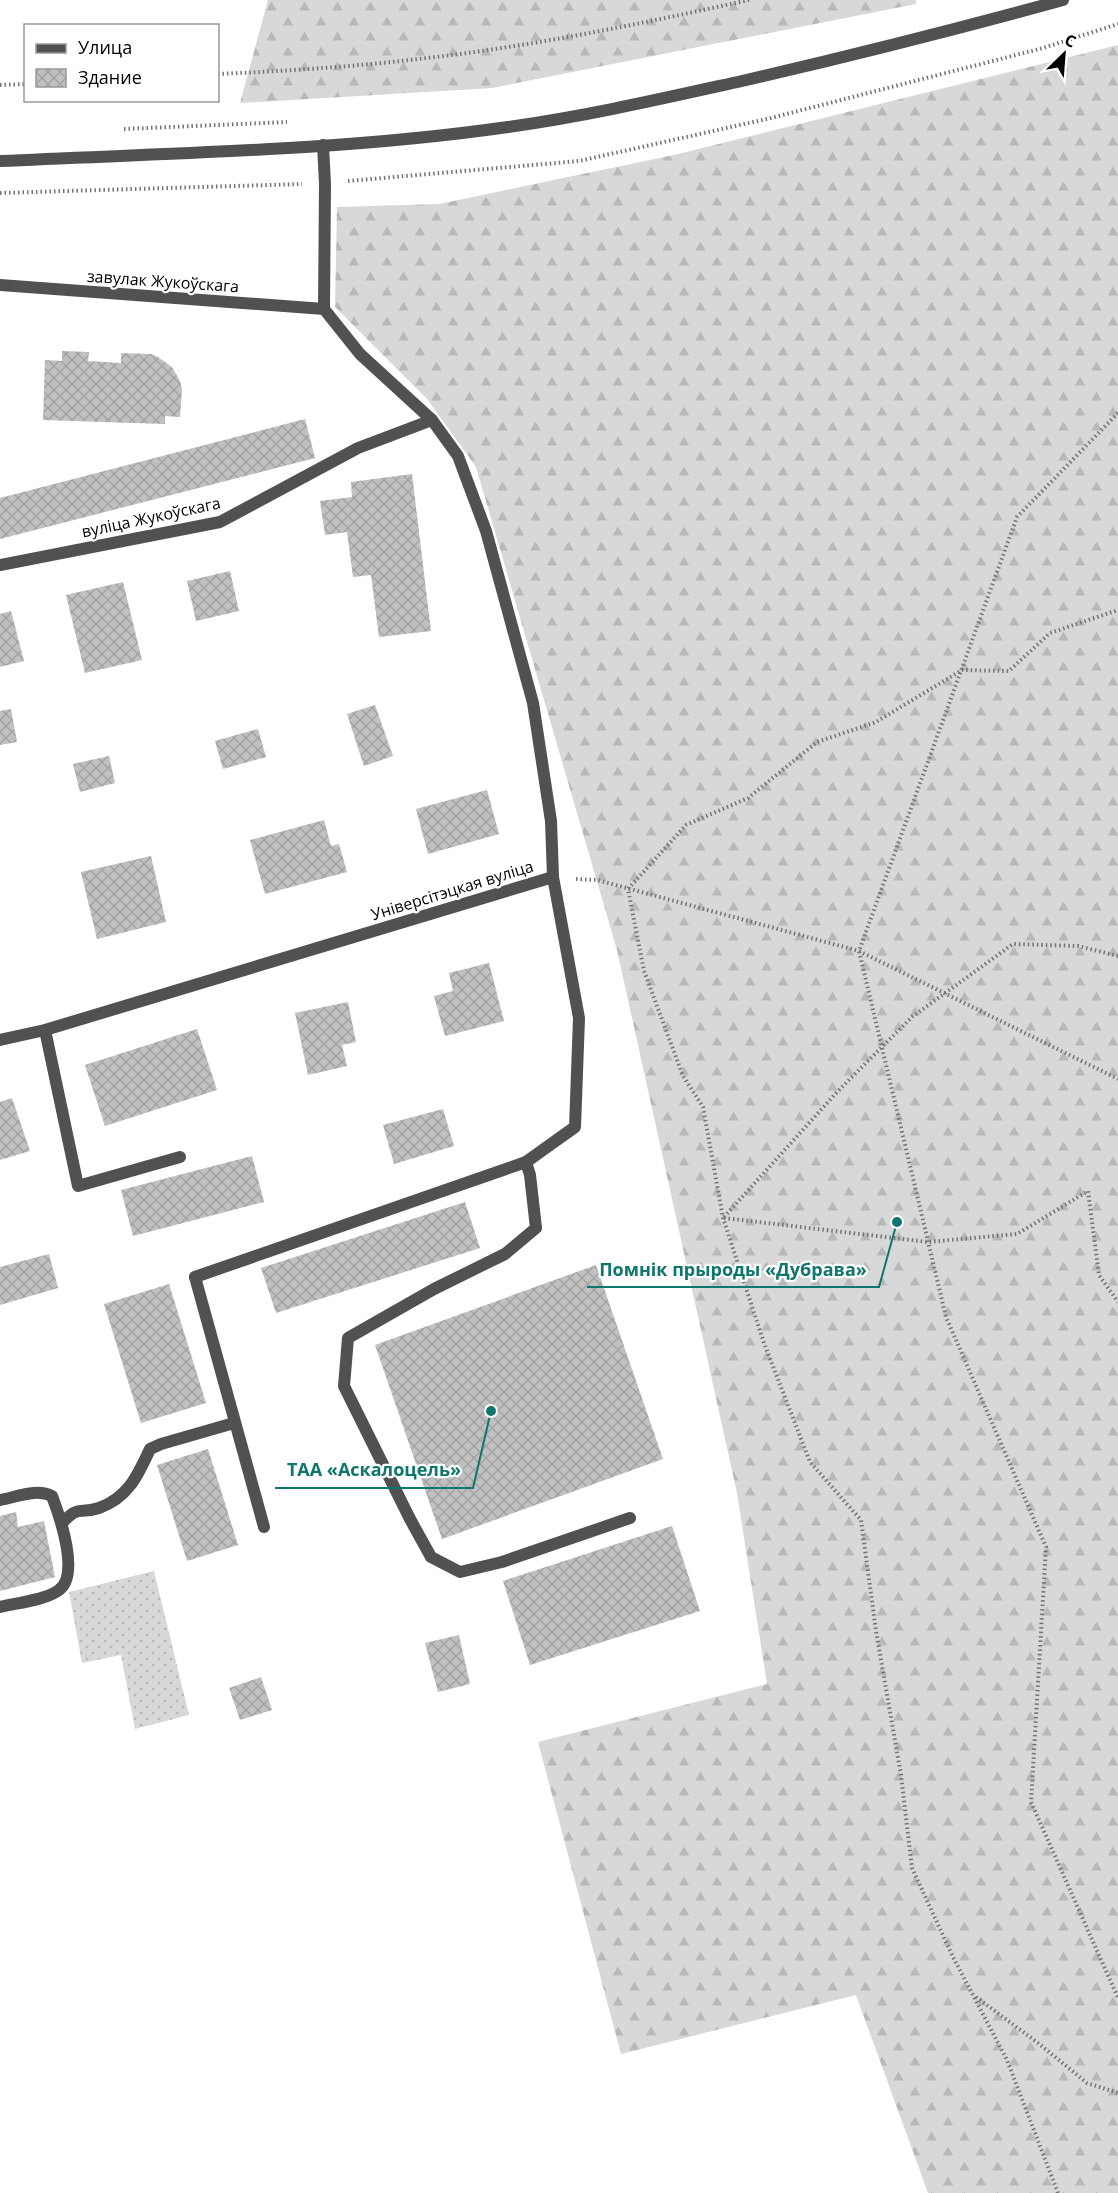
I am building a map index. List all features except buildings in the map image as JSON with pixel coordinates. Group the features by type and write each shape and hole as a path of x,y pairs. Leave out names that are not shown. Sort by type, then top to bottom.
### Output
{"street":[{"path":"0,162 323,145 416,138 510,127 652,102 934,35 1063,0"},
{"path":"323,145 324,309 360,354 432,420 458,456 486,531 533,703 551,821 553,877"},
{"name":"завулак Жукоўскага","path":"0,285 324,309"},
{"name":"вуліца Жукоўскага","path":"0,565 220,522 358,448 432,420"},
{"name":"Універсітэцкая вуліца","path":"0,1040 45,1030 553,877 579,1018 575,1127 526,1162 195,1277 234,1423"},
{"path":"45,1030 78,1186 180,1157"},
{"path":"526,1162 530,1175 536,1228 505,1254 434,1288 348,1338 344,1386 431,1557 460,1572 502,1562 630,1518"},
{"path":"62,1523 73,1511 98,1508 119,1497 138,1478 150,1449 234,1423 264,1527"},
{"path":"0,1500 45,1492 52,1496 62,1523 69,1571 66,1582 59,1590 0,1607"}],"path":[{"path":"219,74 322,69 511,47 652,22 749,0"},
{"path":"0,85 24,84"},
{"path":"119,130 297,121"},
{"path":"1118,413 1017,517 859,951 946,1317 1046,1547 1031,1802 1118,1998"},
{"path":"628,889 686,825 748,798 817,742 876,722 962,670 1009,671 1050,633 1118,610"},
{"path":"553,877 597,880 859,951 1118,1078"},
{"path":"628,889 644,971 683,1076 704,1107 723,1218 764,1343 810,1462 861,1520 876,1631 901,1775 912,1868 952,1955 1007,2060 1058,2193"},
{"path":"723,1218 838,1091 912,1017 1013,944 1078,946 1118,956"},
{"path":"723,1218 928,1242 1017,1234 1088,1191 1099,1275 1118,1302"},
{"path":"973,1995 1038,2043 1087,2084 1118,2093"}],"green space":[{"path":"268,0 916,0 916,4 492,88 240,103"},
{"path":"1118,45 1118,2193 928,2193 856,1995 621,2054 538,1742 767,1684 737,1493 617,950 476,467 427,399 335,307 337,207 439,204 674,155"},
{"path":"154,1571 189,1715 135,1729 121,1655 82,1663 69,1592"}],"place":[{"name":"Помнік прыроды «Дубрава»","path":"897,1222"},
{"name":"ТАА «Аскалоцель»","path":"491,1411"}]}
